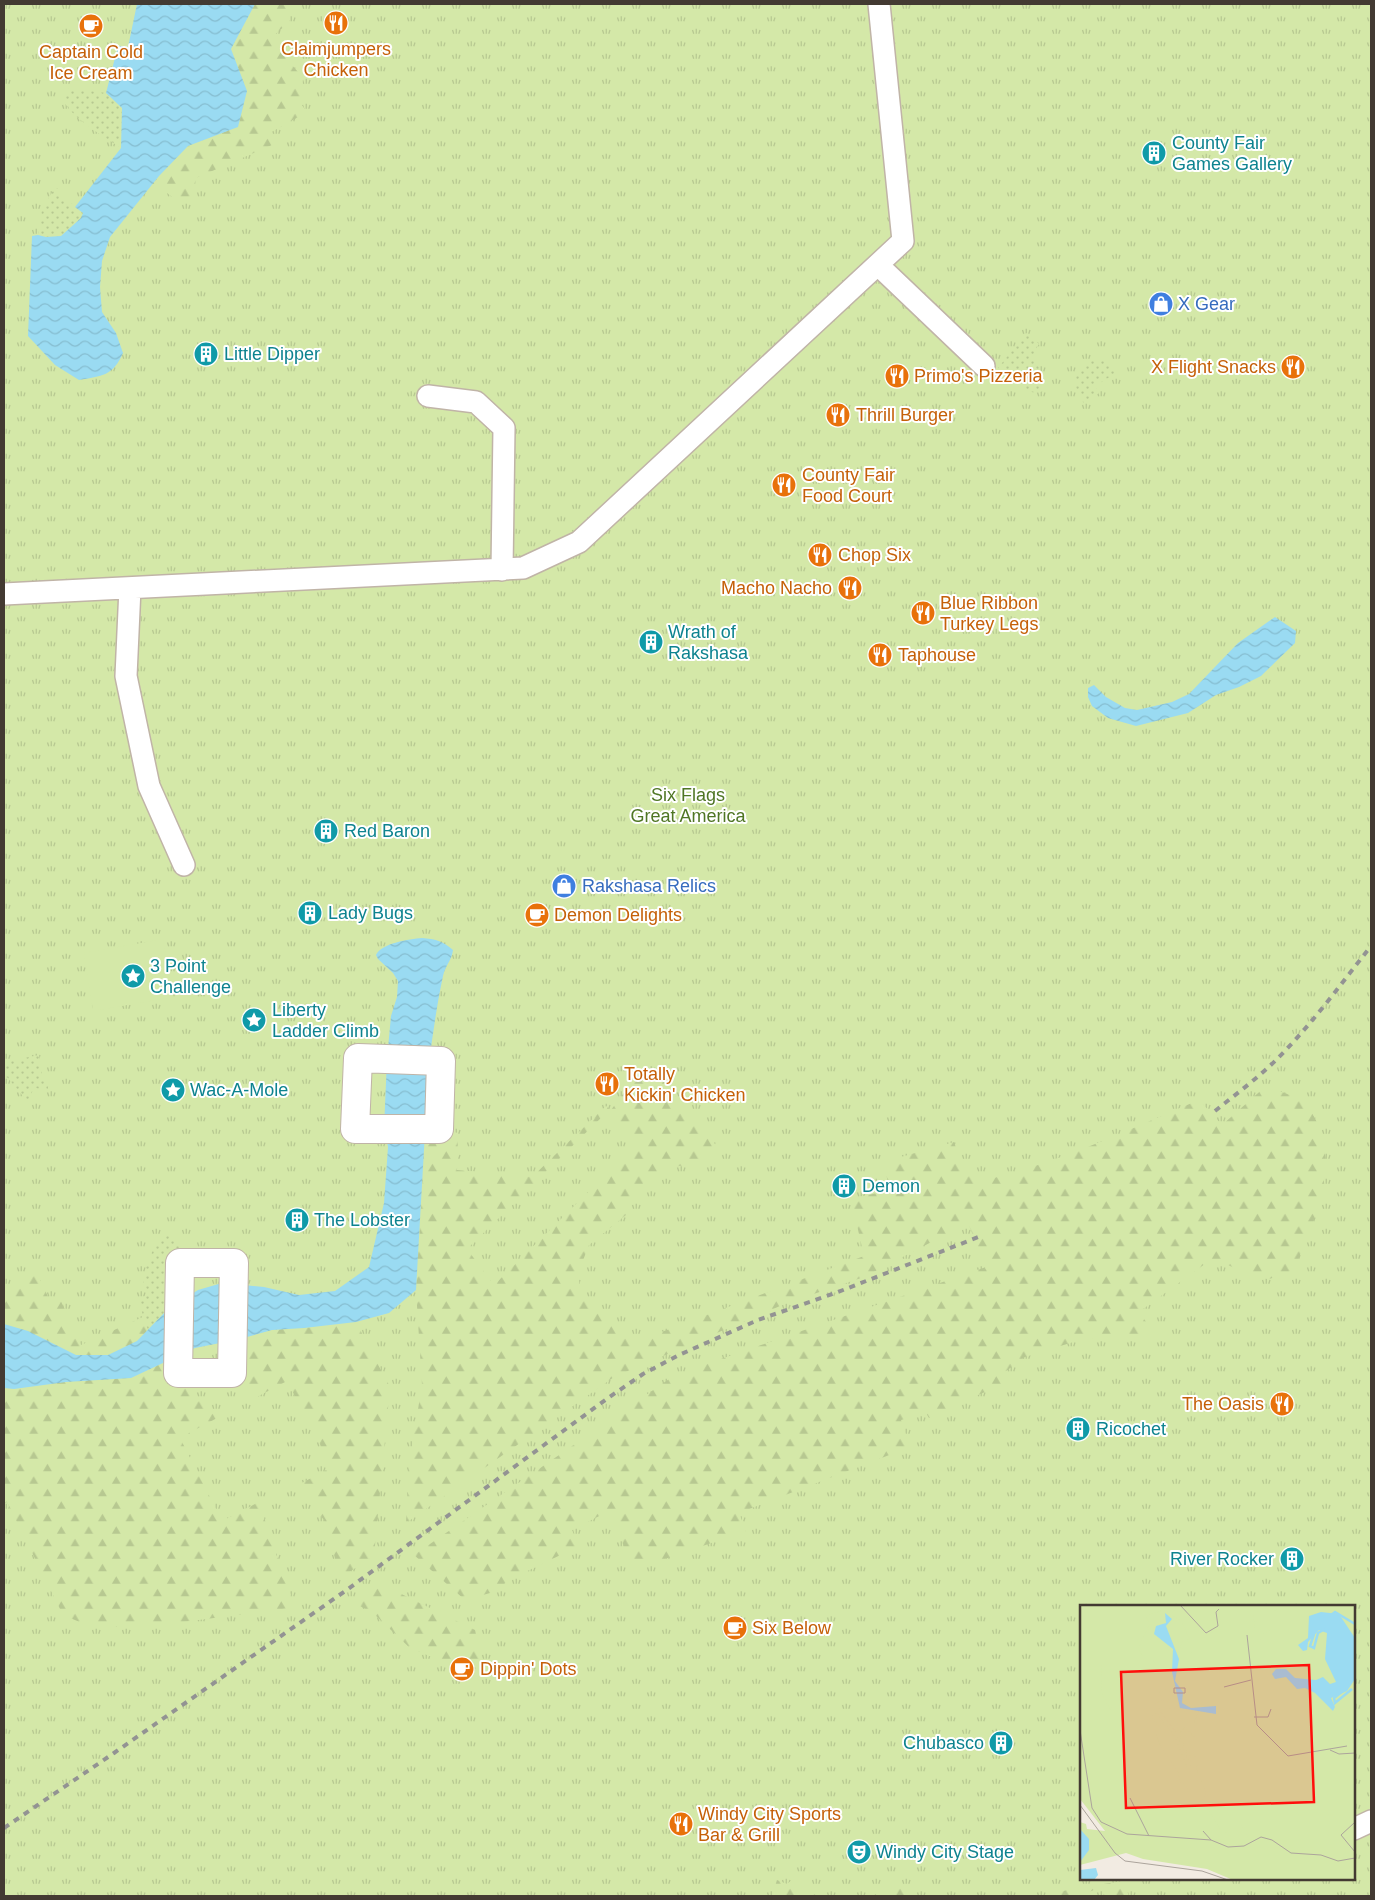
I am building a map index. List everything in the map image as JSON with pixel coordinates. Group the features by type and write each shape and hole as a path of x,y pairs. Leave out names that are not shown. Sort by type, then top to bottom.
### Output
{"lane":[{"path":"4,594 502,570 523,568 579,542 903,241 879,4"},
{"path":"878,265 984,366"},
{"path":"428,396 476,402 504,428 502,570"},
{"path":"130,588 126,676 149,786 184,865"},
{"path":"1355,1828 1371,1820"}],"green space":[{"name":"Six Flags Great America","path":"4,4 1371,4 1371,1896 4,1896"},
{"path":"255,4 289,4 289,22 270,39 303,78 301,104 307,112 268,134 272,145 196,178 193,201 182,201 154,183 188,145 238,127 247,91 231,49"},
{"path":"69,88 106,93 122,108 121,148 90,127 69,109 64,102"},
{"path":"57,188 62,196 84,213 67,232 59,237 53,238 38,235 42,209 54,189"},
{"path":"1026,333 1039,344 1034,352 1040,372 1046,375 1046,390 1039,392 1032,392 1020,387 998,368"},
{"path":"1092,359 1103,360 1116,373 1095,386 1099,393 1084,403 1077,391 1076,378 1081,367"},
{"path":"163,939 173,997 93,1011 84,953"},
{"path":"39,1055 43,1080 49,1083 47,1092 34,1087 27,1101 7,1077 4,1079 4,1062"},
{"path":"635,1066 649,1067 681,1102 719,1149 698,1165 679,1166 644,1182 626,1215 589,1245 578,1273 581,1293 621,1335 651,1336 864,1256 851,1199 890,1190 883,1162 954,1142 964,1171 976,1167 981,1181 1065,1156 1199,1100 1222,1125 1266,1086 1306,1101 1321,1130 1327,1166 1317,1212 1294,1270 1269,1279 1245,1273 1228,1265 1209,1261 1139,1312 1157,1337 1083,1339 1025,1357 1002,1374 1002,1384 929,1418 926,1413 901,1420 910,1447 739,1513 746,1531 633,1570 621,1539 607,1512 572,1530 579,1546 515,1577 490,1593 465,1600 414,1555 675,1375 986,1267 968,1223 864,1277 787,1303 614,1377 406,1523 409,1464 422,1385 416,1290 426,1129 439,1129 458,1133 457,1170 532,1177 606,1106 611,1110 626,1090 620,1084 631,1068","holes":["606,1113 637,1144 494,1285 467,1249"]},
{"path":"170,1235 180,1245 180,1258 167,1310 148,1330 138,1300 149,1294 142,1279 155,1247"},
{"path":"34,1267 50,1301 59,1297 81,1345 145,1316 156,1343 165,1356 217,1418 180,1438 222,1521 259,1502 287,1587 297,1607 168,1624 94,1628 63,1615 7,1502 4,1504 4,1284 16,1290"},
{"path":"356,1322 390,1387 374,1556 340,1578 326,1523 298,1485 332,1467 287,1381 253,1399 232,1373 240,1339 272,1330"},
{"path":"383,1585 475,1630 482,1661 470,1662 470,1659 454,1659 454,1665 410,1648 373,1613 358,1605 354,1598"},
{"path":"777,1880 787,1884 792,1880 817,1896 772,1896"},
{"path":"1123,1881 1129,1896 1105,1896 1100,1887 1081,1896 1044,1896 1071,1889"},
{"path":"895,1885 919,1896 873,1896 886,1887"}],"water":[{"path":"137,4 255,4 231,49 247,91 238,127 188,146 159,176 110,237 102,261 100,287 102,312 116,333 123,353 111,371 100,376 79,380 55,365 28,336 32,236 61,236 81,218 83,213 75,207 121,148 122,108 106,93 118,46 128,47"},
{"path":"1275,617 1296,631 1295,643 1261,676 1239,687 1216,695 1188,713 1136,726 1108,718 1092,706 1088,697 1088,688 1094,685 1106,697 1125,708 1137,710 1172,702 1189,694 1238,643"},
{"path":"422,938 439,941 453,950 443,976 429,1062 416,1290 389,1313 356,1322 272,1330 195,1348 131,1378 66,1382 14,1389 4,1388 4,1324 28,1331 76,1355 108,1355 137,1341 167,1310 198,1290 222,1283 264,1287 299,1295 335,1291 369,1267 384,1203 388,1147 384,1129 387,1059 391,1016 397,997 398,981 376,955 384,947"}],"railway":[{"path":"1215,1111 1262,1073 1290,1046 1326,1004 1371,946"},
{"path":"4,1828 348,1589 643,1374 679,1355 758,1320 838,1292 981,1236"}],"place":[{"name":"Claimjumpers Chicken","path":"336,23"},
{"name":"Captain Cold Ice Cream","path":"91,26"},
{"name":"County Fair Games Gallery","path":"1154,153"},
{"name":"X Gear","path":"1161,304"},
{"name":"Little Dipper","path":"206,354"},
{"name":"X Flight Snacks","path":"1293,367"},
{"name":"Primo's Pizzeria","path":"897,376"},
{"name":"Thrill Burger","path":"838,415"},
{"name":"County Fair Food Court","path":"784,485"},
{"name":"Chop Six","path":"820,555"},
{"name":"Macho Nacho","path":"850,588"},
{"name":"Blue Ribbon Turkey Legs","path":"923,613"},
{"name":"Wrath of Rakshasa","path":"651,642"},
{"name":"Taphouse","path":"880,655"},
{"name":"Red Baron","path":"326,831"},
{"name":"Rakshasa Relics","path":"564,886"},
{"name":"Lady Bugs","path":"310,913"},
{"name":"Demon Delights","path":"537,915"},
{"name":"3 Point Challenge","path":"133,976"},
{"name":"Liberty Ladder Climb","path":"254,1020"},
{"name":"Totally Kickin' Chicken","path":"607,1084"},
{"name":"Wac-A-Mole","path":"173,1090"},
{"name":"Demon","path":"844,1186"},
{"name":"The Lobster","path":"297,1220"},
{"name":"The Oasis","path":"1282,1404"},
{"name":"Ricochet","path":"1078,1429"},
{"name":"River Rocker","path":"1292,1559"},
{"name":"Six Below","path":"735,1628"},
{"name":"Dippin' Dots","path":"462,1669"},
{"name":"Chubasco","path":"1001,1743"},
{"name":"Windy City Sports Bar & Grill","path":"681,1824"},
{"name":"Windy City Stage","path":"859,1852"}]}
